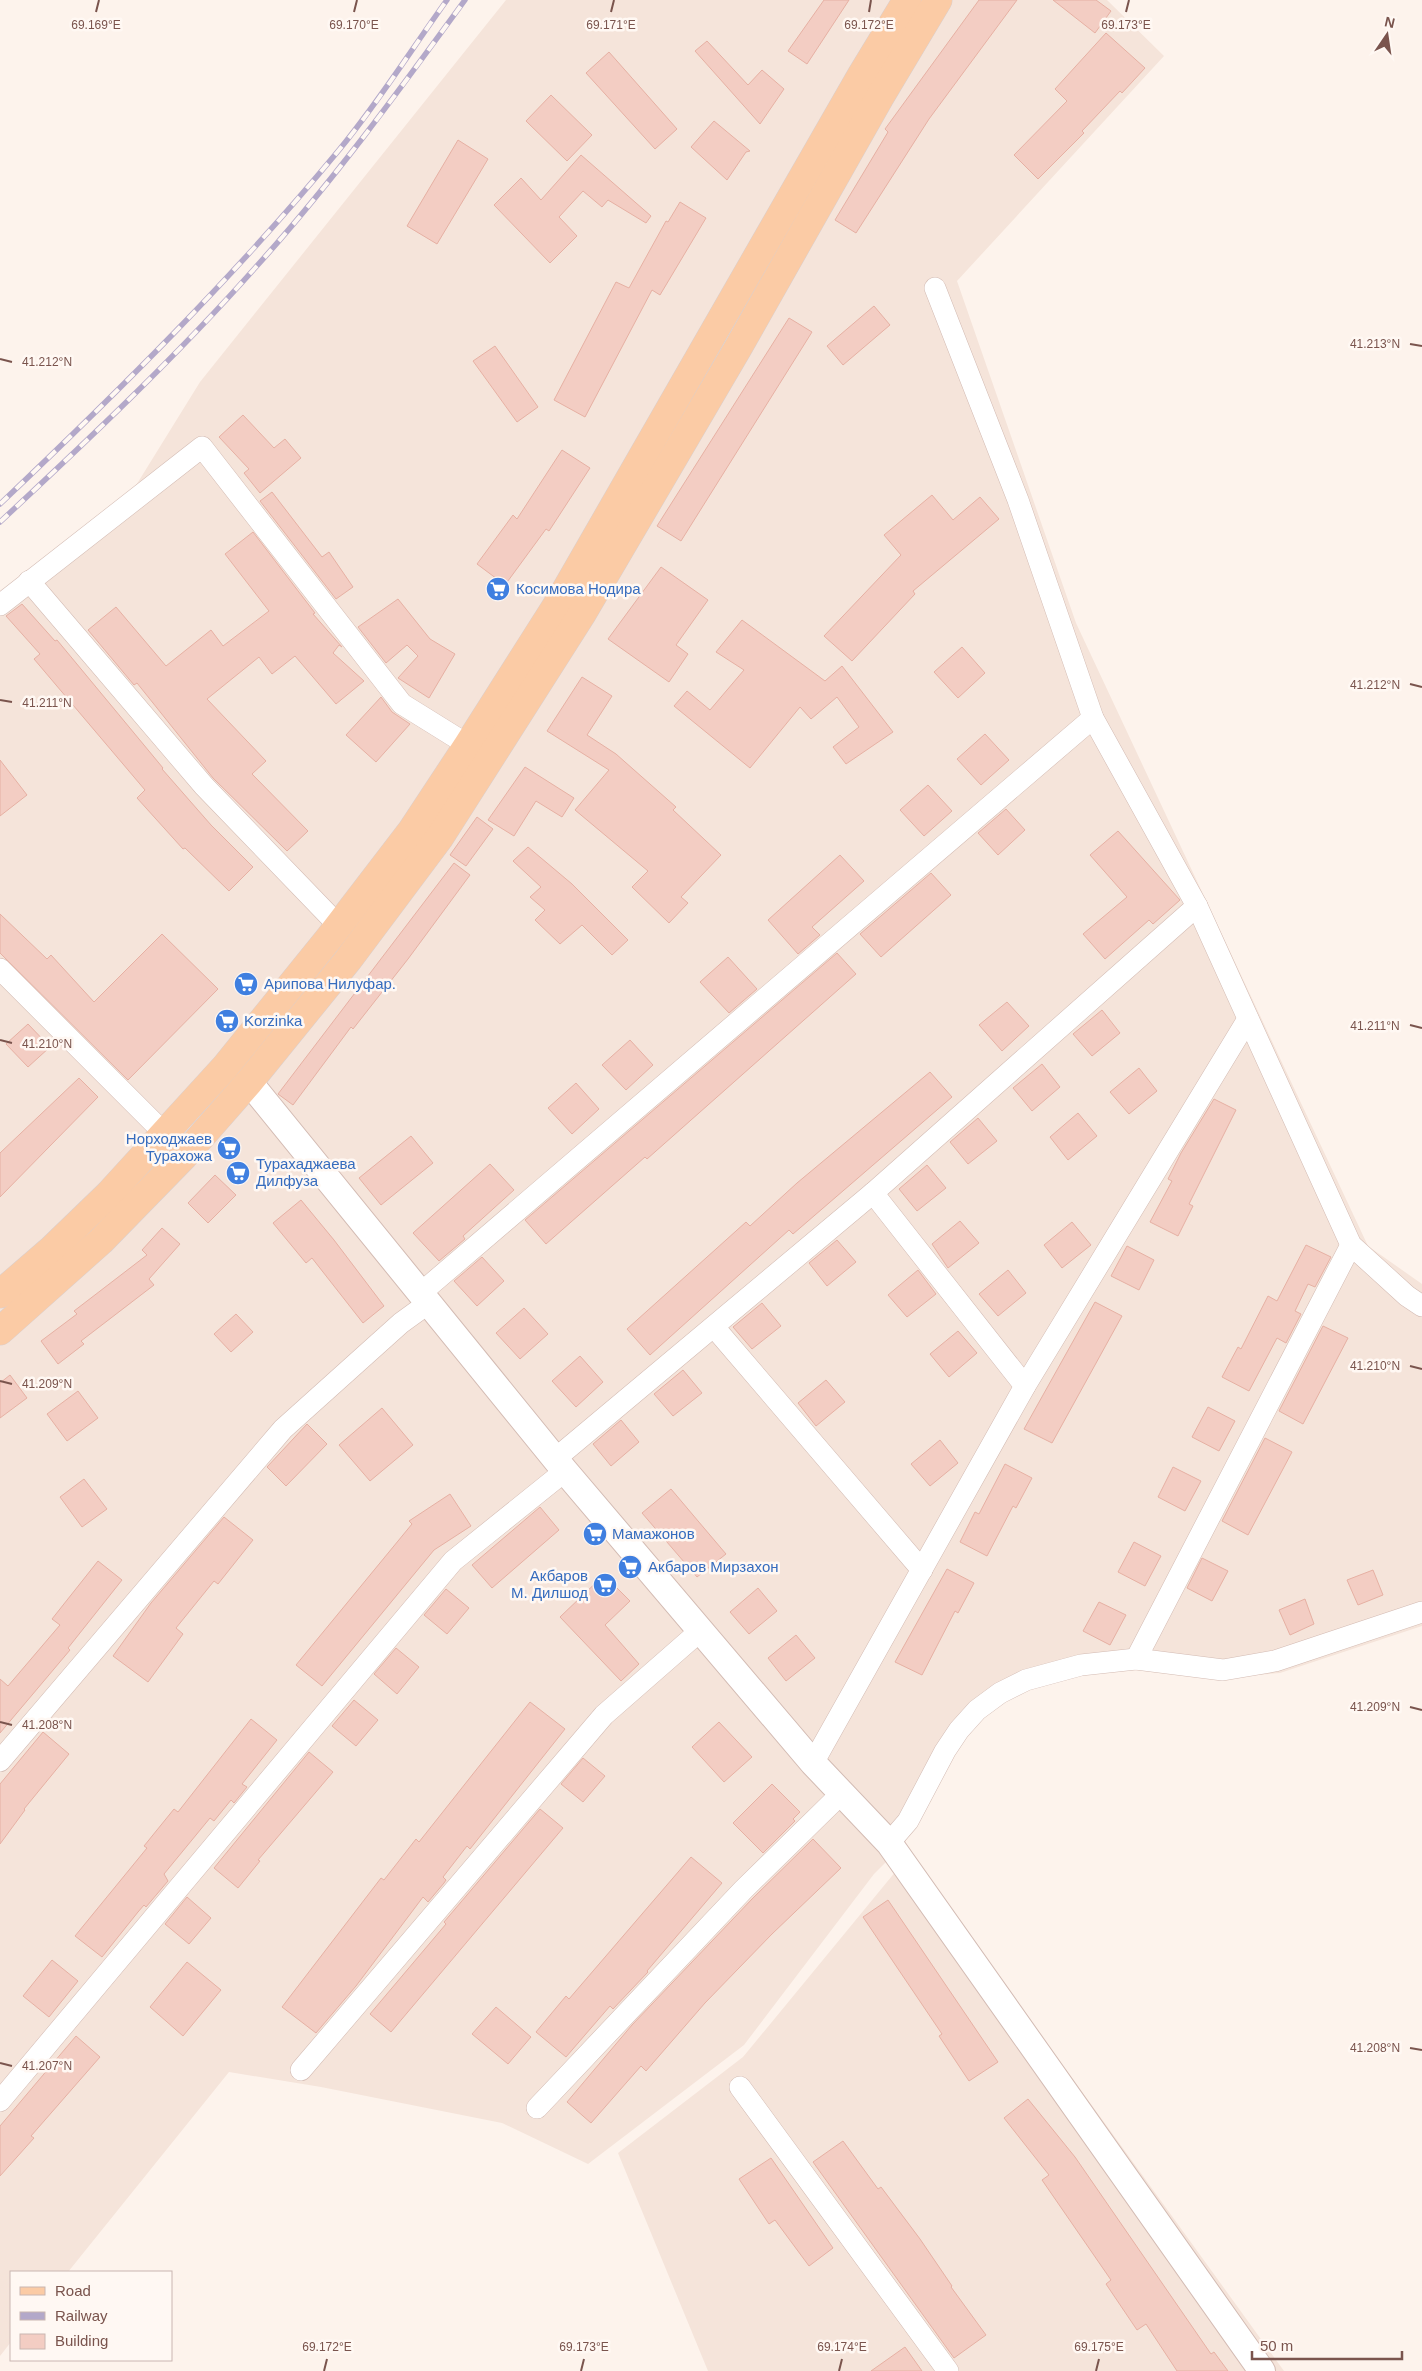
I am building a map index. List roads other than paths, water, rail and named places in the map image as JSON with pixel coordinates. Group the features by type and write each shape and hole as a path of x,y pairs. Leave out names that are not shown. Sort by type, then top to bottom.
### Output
{"main road":[{"path":"0,1294 52,1250 109,1194 225,1067 339,926 412,830 560,600 862,74 907,0"},
{"path":"0,1331 64,1275 136,1206 249,1082 348,960 440,837 582,614 738,348 880,97 938,0"},
{"path":"714,334 738,348"},
{"path":"560,600 582,614"}],"street":[{"path":"935,288 1018,500 1093,718 1197,906 1351,1245 1407,1296 1422,1306"},
{"path":"0,605 202,447 402,704 468,745"},
{"path":"29,581 204,786 339,926"},
{"path":"0,1761 283,1429 401,1323 426,1297 1093,718"},
{"path":"0,2101 453,1561 714,1326 873,1192 1197,906"},
{"path":"0,970 164,1134"},
{"path":"813,1763 1025,1386 1248,1019"},
{"path":"249,1082 426,1297 560,1465 813,1763 889,1843 1262,2371"},
{"path":"873,1192 1025,1386"},
{"path":"1136,1659 1351,1245"},
{"path":"714,1326 922,1570"},
{"path":"889,1843 908,1821 945,1751 959,1730 977,1710 1000,1693 1026,1680 1081,1665 1136,1659 1223,1670 1275,1661 1422,1612"},
{"path":"301,2070 604,1715 700,1630"},
{"path":"537,2108 743,1890 842,1793"},
{"path":"740,2087 948,2371"}],"railway":[{"path":"0,504 132,376 259,243 353,132 447,0"},
{"path":"0,522 162,366 255,268 337,171 465,0"}],"place":[{"name":"Косимова Нодира","path":"498,589"},
{"name":"Арипова Нилуфар.","path":"246,984"},
{"name":"Korzinka","path":"227,1021"},
{"name":"Норходжаев Турахожа","path":"229,1148"},
{"name":"Турахаджаева Дилфуза","path":"238,1173"},
{"name":"Мамажонов","path":"595,1534"},
{"name":"Акбаров Мирзахон","path":"630,1567"},
{"name":"Акбаров М. Дилшод","path":"605,1585"}]}
